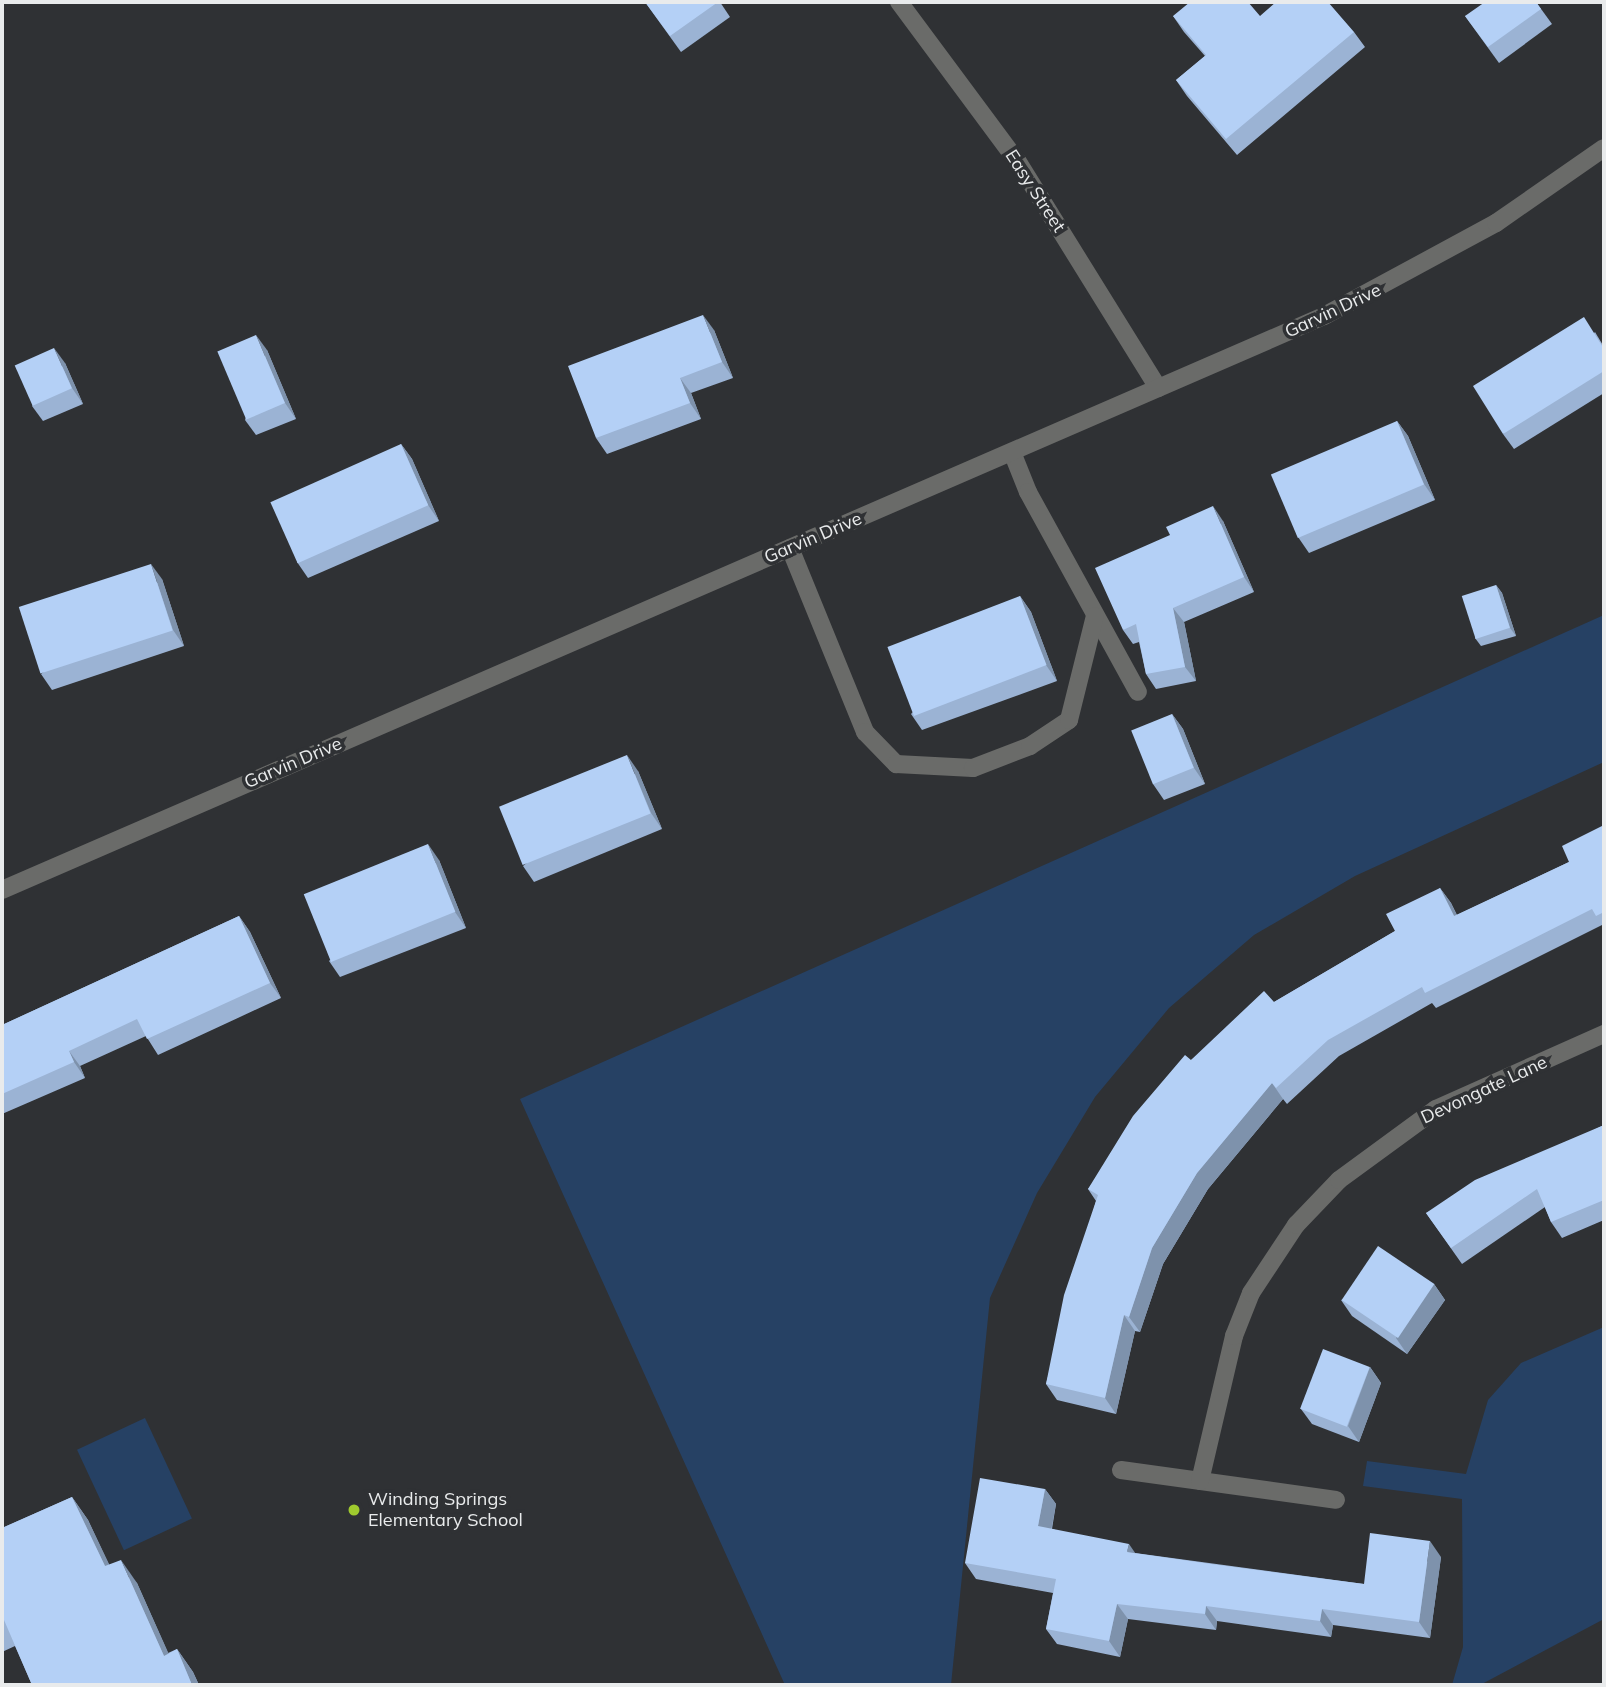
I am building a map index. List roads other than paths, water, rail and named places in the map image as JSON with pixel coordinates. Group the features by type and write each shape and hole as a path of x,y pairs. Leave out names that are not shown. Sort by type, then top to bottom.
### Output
{"street":[{"name":"Easy Street","path":"900,2 1018,162 1158,388"},
{"name":"Garvin Drive","path":"2,890 1012,452 1382,288 1496,223 1604,148"},
{"path":"1012,452 1028,492 1138,692"},
{"path":"790,548 865,732 896,764 973,768 1030,746 1069,720 1095,617"},
{"name":"Devongate Lane","path":"1200,1481 1238,1325 1251,1293 1296,1225 1357,1165 1436,1109 1604,1034"},
{"path":"1121,1471 1336,1500"}],"place":[{"name":"Winding Springs Elementary School","path":"354,1510"}]}
